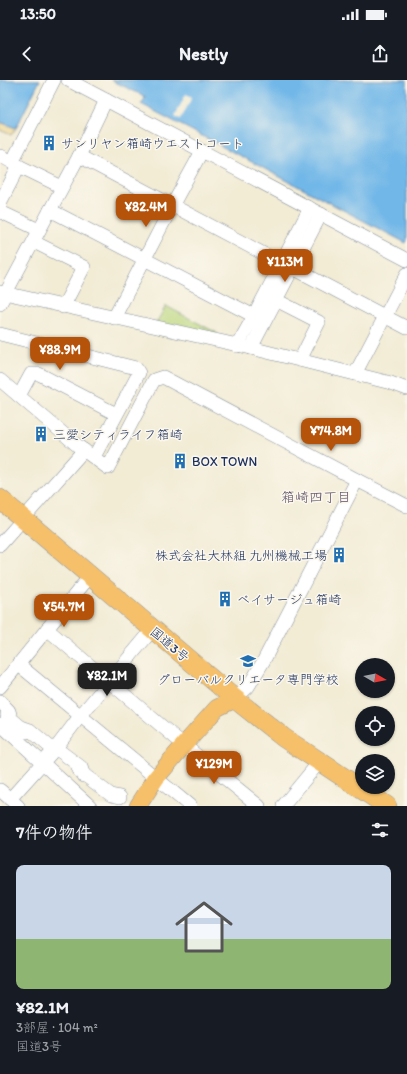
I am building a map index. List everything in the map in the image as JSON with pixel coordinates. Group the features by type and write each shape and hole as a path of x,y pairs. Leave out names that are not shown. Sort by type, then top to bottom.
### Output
{"highway":[{"name":"国道3号","path":"0,499 234,699 284,738 387,806"}],"main road":[{"path":"138,806 156,778 217,708 234,699"}],"street":[{"path":"0,202 11,161 54,80"},
{"path":"68,80 407,260"},
{"path":"106,100 79,156 37,236 2,296 63,307 251,348 391,383 407,389"},
{"path":"114,318 202,151"},
{"path":"79,156 407,328"},
{"path":"11,161 62,187"},
{"path":"0,208 1,212 84,266 63,307"},
{"path":"50,210 254,316"},
{"path":"237,346 254,316 287,266 315,211"},
{"path":"251,348 276,300 287,266"},
{"path":"355,374 407,274"},
{"path":"276,300 319,322 300,360"},
{"path":"0,334 136,368 139,373 116,414 89,453 23,518 0,545"},
{"path":"19,396 31,374 39,374 116,414"},
{"path":"0,380 108,468 154,380 163,377 407,506"},
{"path":"234,699 248,687 263,662 357,480"},
{"path":"0,687 90,576"},
{"path":"47,629 184,745 259,806"},
{"path":"0,790 14,803 42,762 55,749 81,715 153,630"},
{"path":"19,665 190,806"},
{"path":"5,714 21,727 30,730 81,767 84,776 98,786 108,788 133,806"},
{"path":"5,714 42,762 90,806"},
{"path":"283,806 320,762"}],"green space":[{"path":"166,306 217,333 213,336 156,323"}],"sand":[{"path":"0,122 16,128 11,135 0,130"}],"water":[{"path":"0,80 40,80 16,128 0,122"},
{"path":"111,80 407,80 406,243 141,104 146,97"}],"pier":[{"path":"186,94 192,97 181,119 175,116"}],"place":[{"name":"サンリヤン箱崎ウエストコート","path":"49,143"},
{"name":"三愛シティライフ箱崎","path":"41,434"},
{"name":"BOX TOWN","path":"180,461"},
{"name":"株式会社大林組 九州機械工場","path":"339,555"},
{"name":"ベイサージュ箱崎","path":"225,599"},
{"name":"グローバルクリエータ専門学校","path":"248,661"}],"district":[{"name":"箱崎四丁目","path":"316,497"}]}
